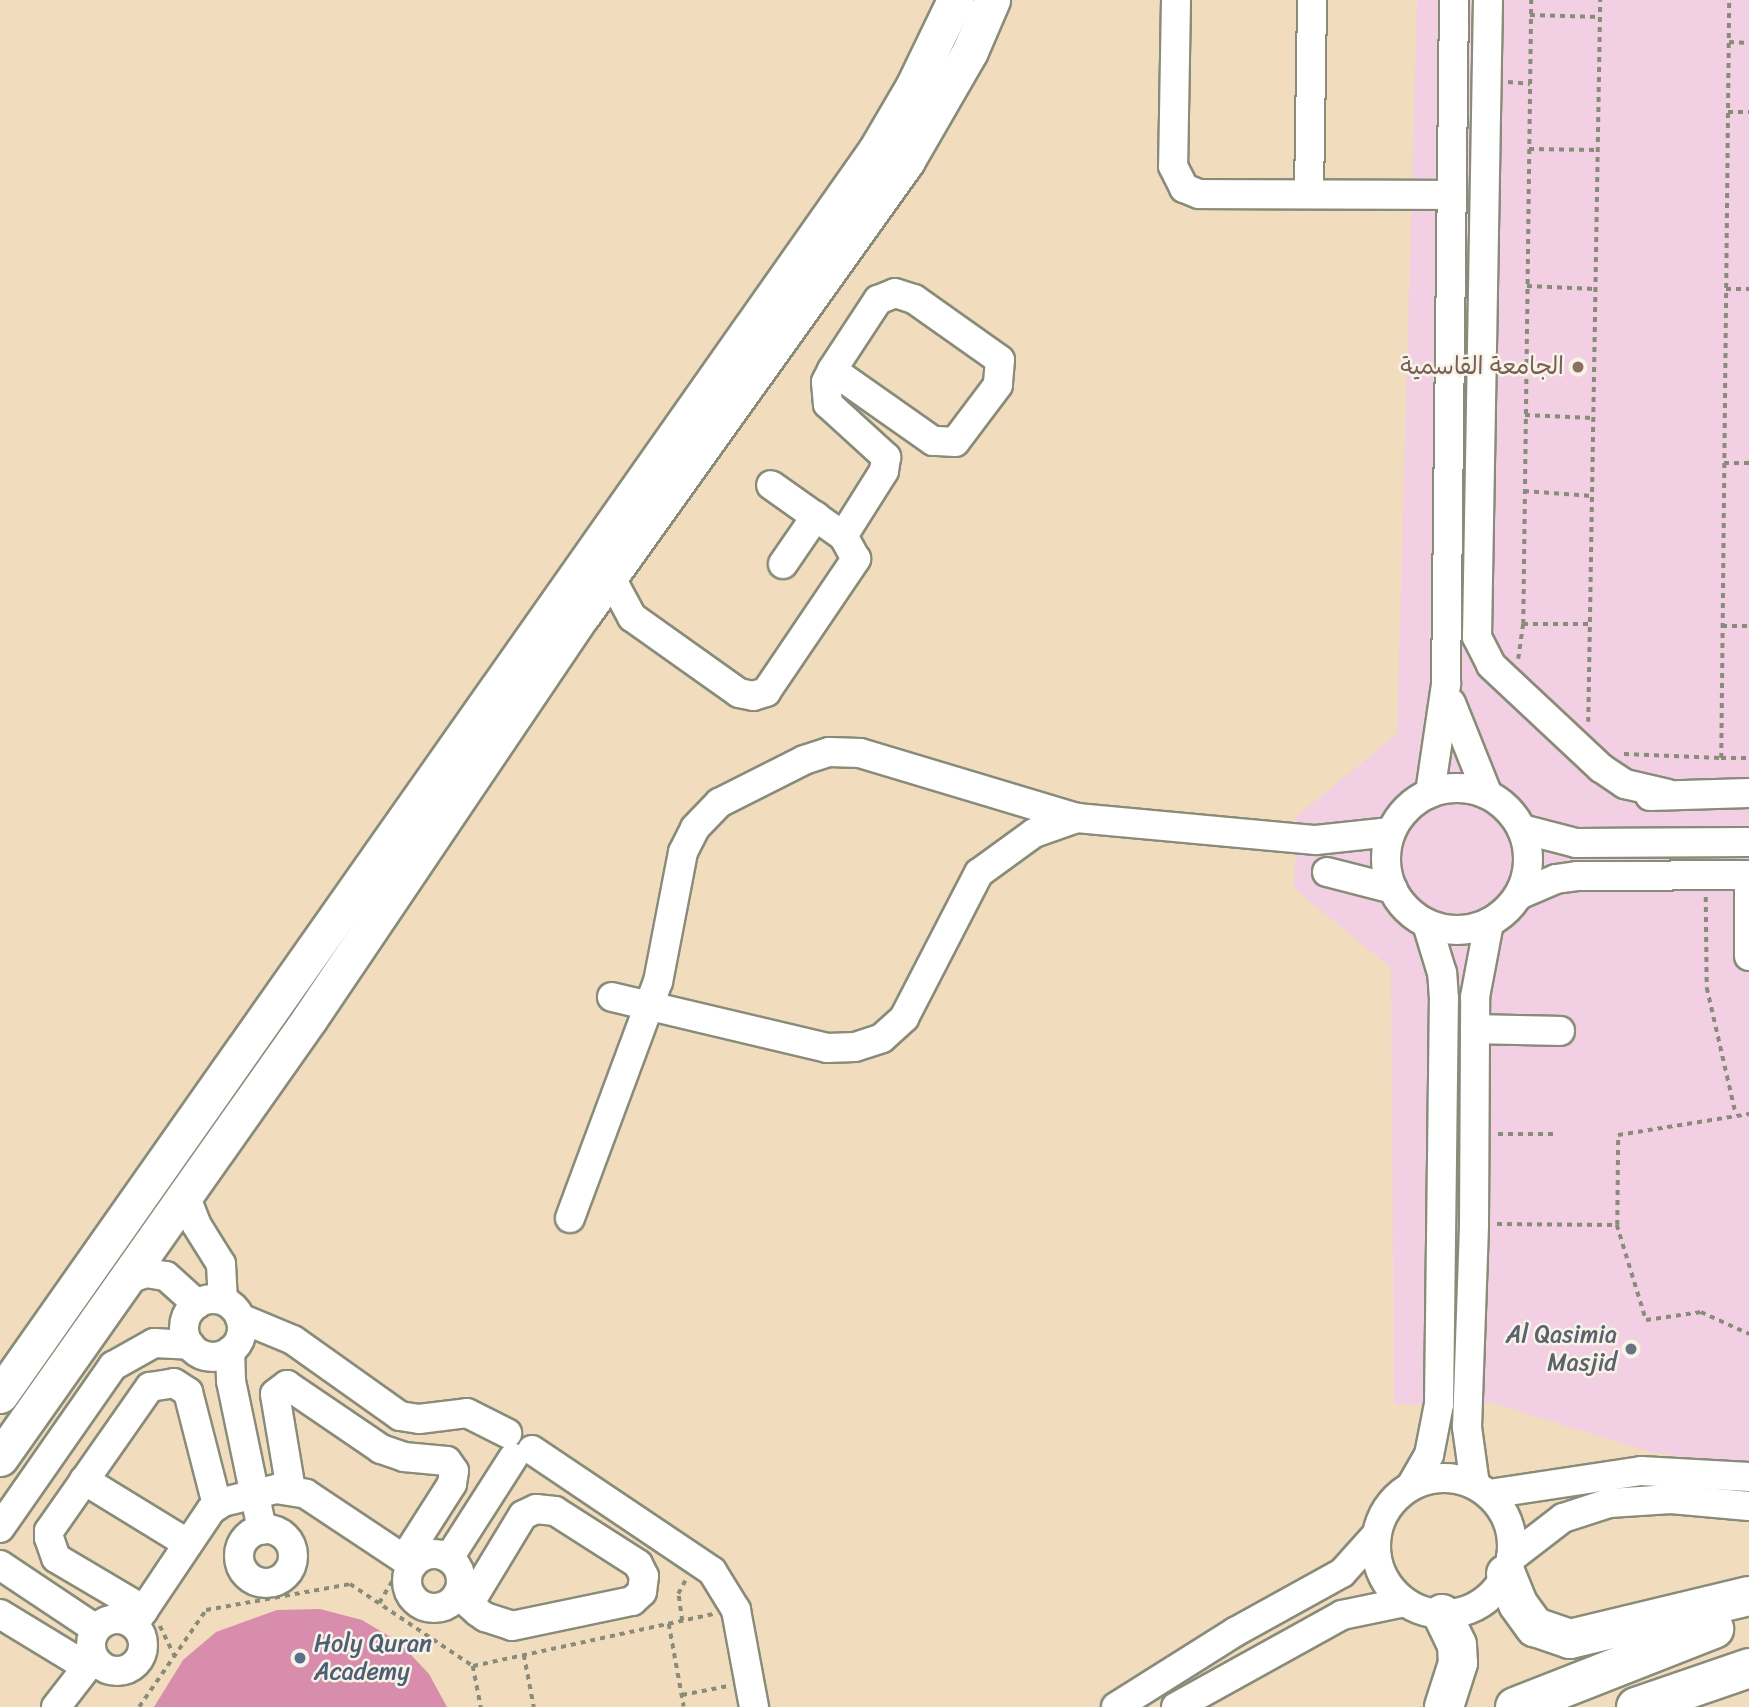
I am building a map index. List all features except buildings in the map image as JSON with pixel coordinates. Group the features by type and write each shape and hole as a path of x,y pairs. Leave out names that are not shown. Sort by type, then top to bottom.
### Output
{"highway":[{"path":"1509,1566 1518,1604 1535,1627 1570,1639 1749,1597"},
{"path":"1443,1614 1457,1645 1458,1663 1444,1707"},
{"path":"1516,1707 1638,1656 1749,1617"},
{"path":"1636,1707 1749,1668"}],"main road":[{"path":"0,1395 868,161 914,87 955,0"},
{"path":"0,1458 184,1192 310,1018 583,614 906,162 970,51 992,0"}],"street":[{"path":"1176,0 1172,166 1178,182 1199,194 1452,195"},
{"path":"1309,194 1312,0"},
{"path":"1430,793 1446,684 1454,0"},
{"path":"1488,0 1480,596 1489,646 1519,676 1612,791 1630,797 1749,793"},
{"path":"832,370 933,441 948,444 961,437 998,385 1003,369 995,354 914,299 895,293 878,300 832,370 826,382 828,404 886,457 884,471 843,536"},
{"path":"610,576 632,617 739,693 759,695 771,687 854,567 855,551 843,536 771,485"},
{"path":"783,564 816,516"},
{"path":"583,614 632,617"},
{"path":"1446,684 1462,740 1487,793"},
{"path":"570,1218 649,1003 664,956 676,876 695,828 719,803 804,760 829,752 860,753 1077,818 1316,840 1391,832"},
{"path":"1519,895 1529,856 1522,829 1508,808 1487,793 1468,788 1430,793 1407,808 1391,832 1386,860 1393,889 1407,910 1427,924 1458,931 1489,923 1519,895 1547,882 1577,876 1749,875"},
{"path":"612,997 649,1003 827,1048 869,1044 893,1030 913,1006 979,873 1017,842 1077,818"},
{"path":"1522,829 1576,843 1749,842"},
{"path":"1327,872 1393,889"},
{"path":"1749,881 1749,956"},
{"path":"1489,923 1477,972 1474,1224 1467,1427 1482,1489 1510,1530 1509,1566"},
{"path":"1116,1707 1235,1632 1342,1573 1377,1534 1389,1506 1411,1486 1435,1439 1439,1404 1444,999 1442,973 1427,924"},
{"path":"1475,1029 1560,1031"},
{"path":"184,1192 220,1264 214,1330"},
{"path":"122,1282 146,1273 166,1276 214,1330 232,1381 262,1530"},
{"path":"0,1528 113,1366 133,1351 160,1341 214,1330 266,1332 293,1340 400,1416 419,1419 467,1413 712,1571 736,1610 745,1702"},
{"path":"139,1617 56,1558 52,1551 49,1531 144,1392 156,1384 174,1383 188,1392 217,1506"},
{"path":"291,1490 275,1394 287,1385 381,1449 404,1457 447,1461 454,1471 452,1484 409,1562 408,1588 417,1601 439,1608 467,1592 523,1515 542,1508 555,1511 633,1561 644,1576 642,1592 632,1601 512,1626 494,1621 467,1592 459,1571 449,1559 434,1554 409,1562"},
{"path":"449,1559 517,1447"},
{"path":"1411,1486 1443,1477 1482,1489 1641,1471 1749,1477"},
{"path":"84,1480 187,1543"},
{"path":"0,1614 91,1663 114,1671 137,1663 144,1646 139,1617 187,1543 217,1506 255,1494 291,1490 306,1494 409,1562"},
{"path":"1176,1707 1342,1615 1405,1602 1443,1614 1480,1604 1509,1566 1563,1518 1609,1503 1671,1499 1749,1506"},
{"path":"1377,1534 1381,1572 1405,1602"},
{"path":"0,1565 96,1629"},
{"path":"56,1707 91,1663 91,1641 96,1629 112,1619 139,1617"}],"path":[{"path":"1519,676 1518,660 1523,624 1531,0"},
{"path":"1579,721 1588,730 1600,0"},
{"path":"1721,758 1729,0"},
{"path":"1531,15 1600,17"},
{"path":"1729,42 1749,43"},
{"path":"1728,112 1749,112"},
{"path":"1529,149 1597,150"},
{"path":"1527,286 1595,289"},
{"path":"1726,289 1749,289"},
{"path":"1525,415 1593,418"},
{"path":"1724,463 1749,463"},
{"path":"1524,491 1592,496"},
{"path":"1523,624 1590,624"},
{"path":"1722,626 1749,626"},
{"path":"1615,754 1749,758"},
{"path":"1708,875 1707,988 1736,1115"},
{"path":"1749,1114 1619,1135 1617,1224 1646,1320 1701,1312 1749,1335"},
{"path":"1474,1224 1617,1224"},
{"path":"682,1621 678,1594 692,1575"},
{"path":"139,1707 206,1611 350,1584 472,1666 481,1707"},
{"path":"472,1666 720,1613 717,1603"},
{"path":"139,1617 156,1620 174,1656"},
{"path":"669,1624 684,1707"},
{"path":"524,1655 534,1707"},
{"path":"731,1673 733,1685 745,1702"},
{"path":"682,1695 733,1685"}],"shaded area":[{"name":"الجامعة القاسمية","path":"1417,0 1749,0 1749,1467 1650,1452 1490,1402 1467,1406 1394,1404 1391,968 1294,888 1297,816 1397,734"}],"place":[{"name":"الجامعة القاسمية","path":"1578,367"},
{"name":"Al Qasimia Masjid","path":"1631,1349"},
{"name":"Holy Quran Academy","path":"300,1658"}]}
